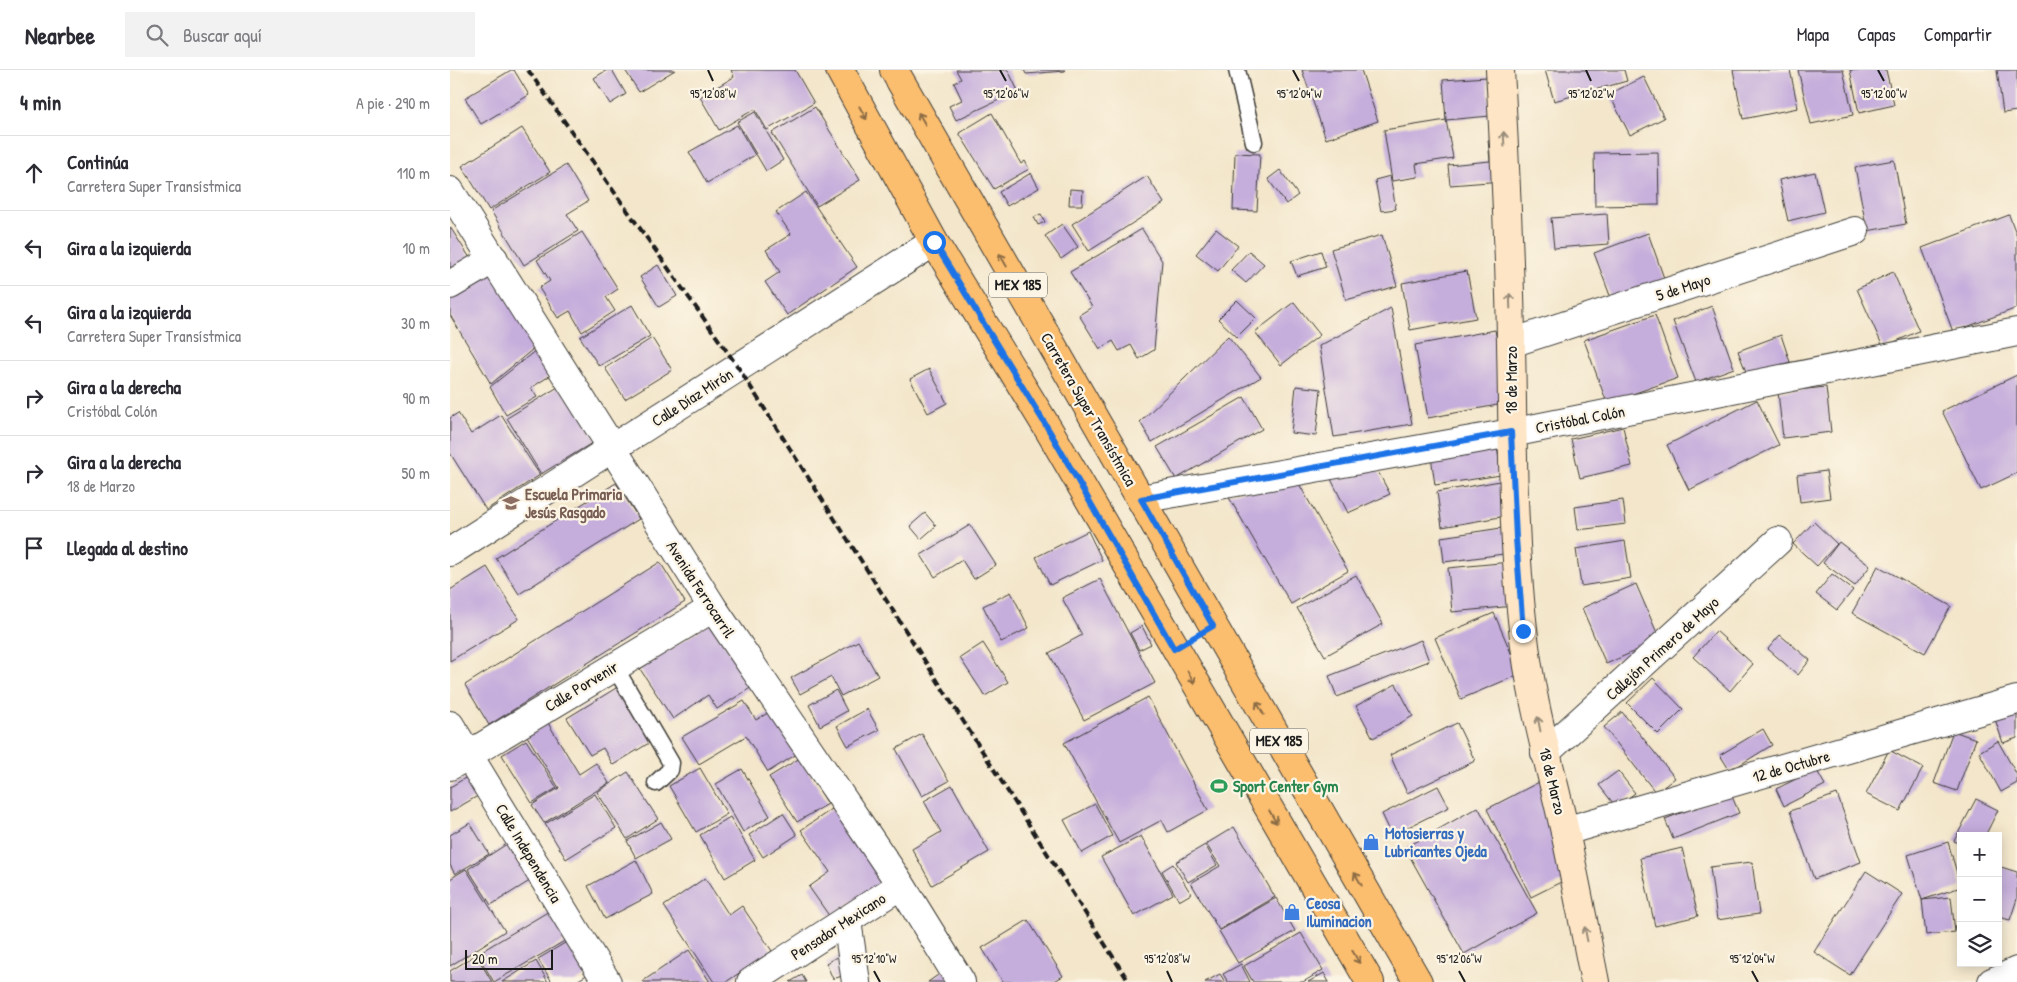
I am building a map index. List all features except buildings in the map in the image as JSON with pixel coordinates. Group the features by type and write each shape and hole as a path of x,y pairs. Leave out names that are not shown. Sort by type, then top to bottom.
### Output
{"main road":[{"name":"MEX 185","path":"840,70 934,242 1050,432 1174,649 1370,982"},
{"name":"Carretera Super Transístmica","path":"894,70 1418,982"},
{"name":"18 de Marzo","path":"1500,70 1506,176 1511,343 1511,432 1523,631 1545,753 1565,831 1595,982"},
{"path":"1174,649 1213,626"}],"street":[{"name":"Avenida Ferrocarril","path":"450,191 494,259 610,449 713,608 901,885 961,982"},
{"name":"5 de Mayo","path":"1511,343 1855,231"},
{"name":"Calle Díaz Mirón","path":"450,552 934,242"},
{"path":"450,285 494,259"},
{"name":"Cristóbal Colón","path":"1141,499 1511,432 2017,332"},
{"name":"Callejón Primero de Mayo","path":"1545,753 1778,541"},
{"name":"Calle Porvenir","path":"459,760 713,608"},
{"name":"12 de Octubre","path":"1565,831 2017,700"},
{"name":"Calle Independencia","path":"450,726 459,760 607,982"},
{"name":"Pensador Mexicano","path":"751,982 901,885"},
{"path":"847,921 856,982"},
{"path":"1992,982 2017,971"}],"lane":[{"path":"1237,70 1254,142"},
{"path":"614,666 671,763 670,770 656,783"}],"railway":[{"path":"528,70 738,367 1129,982"}],"place":[{"name":"Escuela Primaria Jesús Rasgado","path":"511,503"},
{"name":"Sport Center Gym","path":"1219,786"},
{"name":"Motosierras y Lubricantes Ojeda","path":"1371,842"},
{"name":"Ceosa Iluminacion","path":"1292,912"}],"route":[{"path":"934,242 1050,432 1174,649 1213,626 1141,499 1511,432 1523,631"}]}
